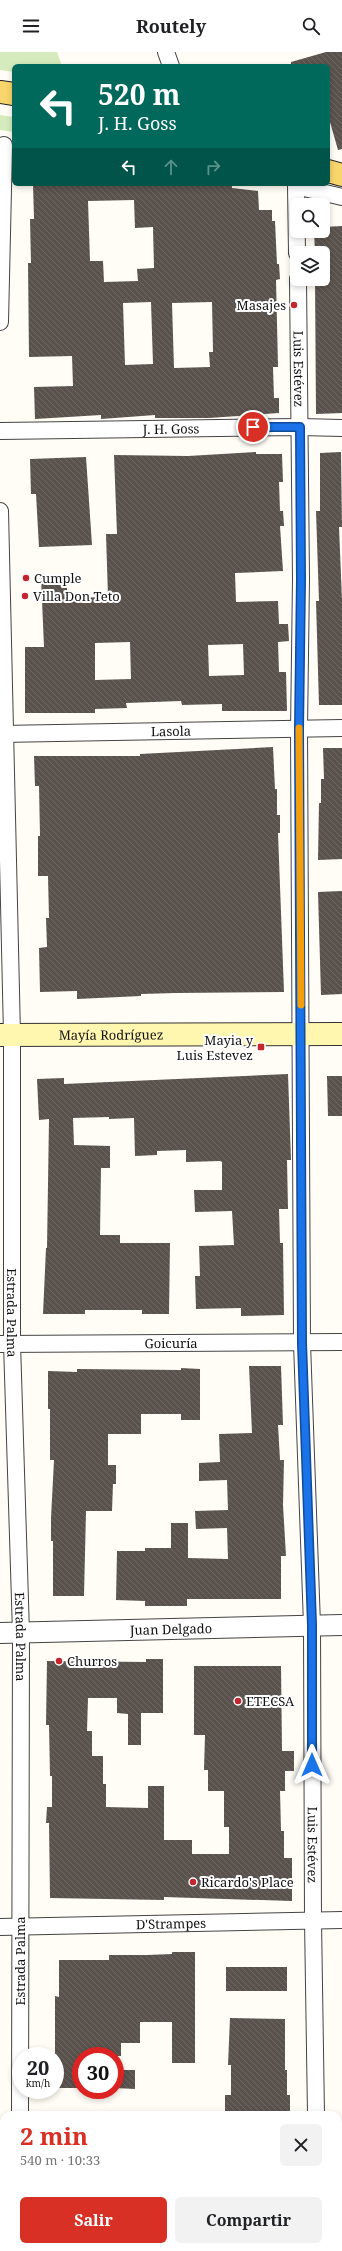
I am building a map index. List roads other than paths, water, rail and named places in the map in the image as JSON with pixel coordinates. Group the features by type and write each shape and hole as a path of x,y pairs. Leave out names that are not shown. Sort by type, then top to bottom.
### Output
{"main road":[{"path":"0,92 12,94"},
{"path":"330,172 342,175"},
{"name":"Mayía Rodríguez","path":"6,1035 342,1034"}],"street":[{"path":"166,52 170,64"},
{"path":"0,322 4,145"},
{"path":"297,246 296,186 342,197"},
{"name":"Luis Estévez","path":"298,286 301,579 299,729 302,1343 312,1625 313,1920 316,2111"},
{"name":"J. H. Goss","path":"0,431 300,427 342,428"},
{"name":"Estrada Palma","path":"0,511 6,1035 6,1344 21,1633 20,2111"},
{"name":"Lasola","path":"3,735 342,728"},
{"name":"Goicuría","path":"6,1344 342,1342"},
{"name":"Juan Delgado","path":"0,1633 342,1625"},
{"name":"D'Strampes","path":"0,1927 342,1920"}],"place":[{"name":"Masajes","path":"294,305"},
{"name":"Cumple","path":"26,578"},
{"name":"Villa Don Teto","path":"25,596"},
{"name":"Mayia y Luis Estevez","path":"261,1047"},
{"name":"Churros","path":"59,1661"},
{"name":"ETECSA","path":"238,1701"},
{"name":"Ricardo's Place","path":"193,1882"}]}
